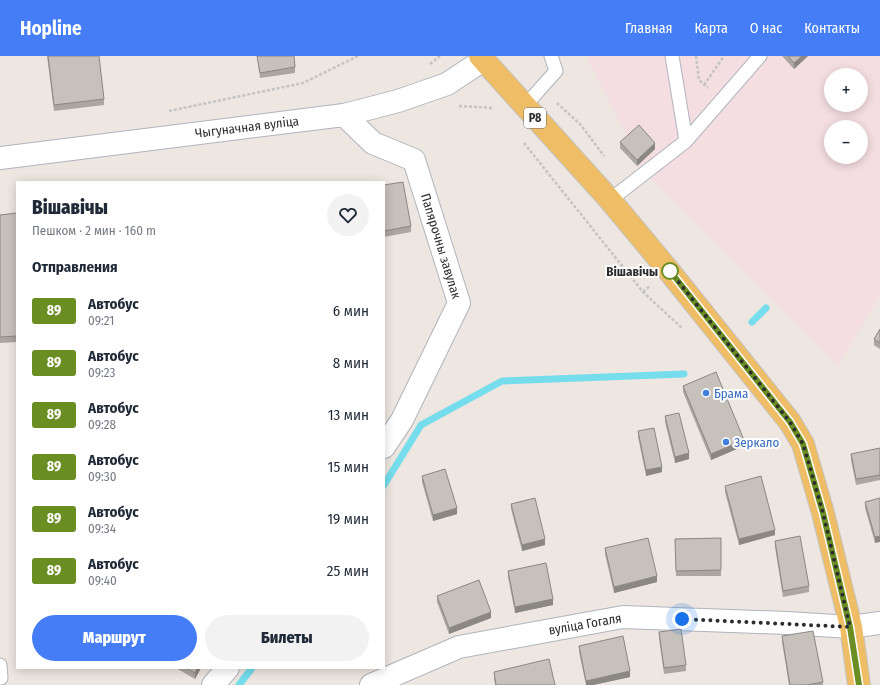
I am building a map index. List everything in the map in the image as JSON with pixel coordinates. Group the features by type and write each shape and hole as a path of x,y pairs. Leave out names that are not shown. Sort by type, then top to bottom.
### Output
{"main road":[{"name":"Р8","path":"482,58 524,107 610,200 670,271 790,422 803,444 823,513 850,627 859,685"}],"street":[{"name":"Чыгуначная вуліца","path":"0,158 344,115 398,101 448,84 482,58"},
{"name":"Папярочны завулак","path":"344,115 373,143 414,160 459,304 402,420 385,446"},
{"name":"вуліца Гогаля","path":"371,685 459,647 623,617 787,623 850,627 880,623"},
{"path":"213,685 227,669"}],"lane":[{"path":"524,107 556,71 551,56"},
{"path":"672,56 686,141"},
{"path":"610,200 686,141 760,56"},
{"path":"0,665 1,678"}],"path":[{"path":"164,112 304,83 358,56"},
{"path":"696,56 700,80 721,101"},
{"path":"704,85 724,56"},
{"path":"453,105 497,108"},
{"path":"521,139 643,292 687,332"}],"shaded area":[{"path":"586,56 880,56 880,296 838,366 620,148 629,140"}],"building":[{"path":"48,56 99,56 104,99 54,105"},
{"path":"257,56 294,56 295,67 260,73"},
{"path":"788,56 802,56 794,63"},
{"path":"639,125 655,143 637,160 620,142"},
{"path":"403,182 411,226 385,231 385,185"},
{"path":"16,213 16,336 0,337 0,215"},
{"path":"880,329 880,343 874,339"},
{"path":"716,372 744,440 711,454 683,386"},
{"path":"679,413 689,453 675,457 665,416"},
{"path":"654,428 662,467 646,470 638,431"},
{"path":"880,448 880,475 856,479 851,454"},
{"path":"445,469 457,508 433,515 422,476"},
{"path":"761,476 775,530 739,539 725,486"},
{"path":"535,498 545,539 522,545 511,504"},
{"path":"880,498 880,536 875,537 865,502"},
{"path":"800,536 809,586 783,591 775,541"},
{"path":"648,538 657,576 614,587 605,548"},
{"path":"721,538 721,570 676,571 675,539"},
{"path":"546,563 553,599 515,607 508,571"},
{"path":"479,580 491,612 449,628 437,596"},
{"path":"681,629 686,665 664,668 659,632"},
{"path":"813,631 823,682 807,685 790,685 782,636"},
{"path":"623,636 630,671 586,681 579,646"},
{"path":"549,659 555,685 496,685 494,672"},
{"path":"188,669 197,669 195,673"}],"waterway":[{"path":"752,322 766,308"},
{"path":"385,483 421,425 502,381 684,374"},
{"path":"239,685 251,669"}],"bus line":[{"name":"89","path":"670,271 790,422 803,444 823,513 850,627 859,685"}],"place":[{"name":"Вішавічы","path":"670,271"},
{"name":"Брама","path":"706,393"},
{"name":"Зеркало","path":"726,442"}],"route":[{"path":"670,271 790,422 803,444 823,513 850,627 682,619"}]}
